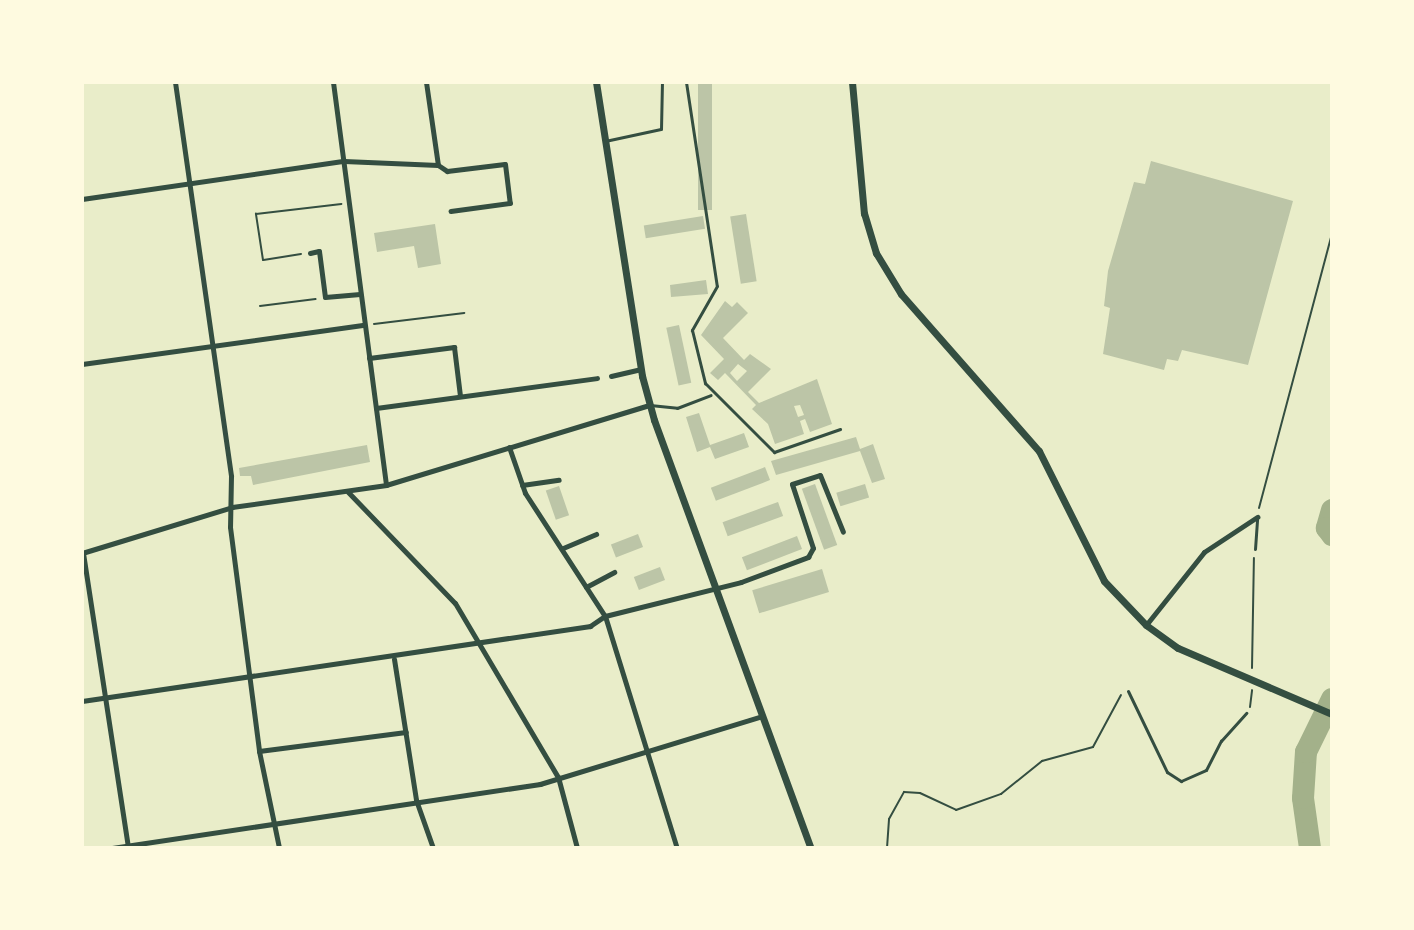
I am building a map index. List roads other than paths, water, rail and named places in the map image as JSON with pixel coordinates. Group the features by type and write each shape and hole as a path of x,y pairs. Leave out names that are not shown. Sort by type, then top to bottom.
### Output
{"main road":[{"path":"596,82 641,369 650,405 811,848"},
{"path":"852,82 864,213 885,271 1039,451 1096,570 1146,625 1207,663 1332,714"}],"street":[{"path":"175,82 232,507 230,527 259,751 279,848"},
{"path":"333,82 386,485"},
{"path":"426,82 438,165"},
{"path":"82,199 344,161 438,165 447,171 505,164 510,203 451,211"},
{"path":"310,253 319,251 325,297 360,294"},
{"path":"82,364 364,325"},
{"path":"369,358 454,347 460,396"},
{"path":"611,376 641,369"},
{"path":"376,408 597,378"},
{"path":"128,847 82,553 232,507 386,485 650,405"},
{"path":"509,447 522,485 605,616 677,848"},
{"path":"82,701 394,659 590,626 605,616 715,587 808,557 813,548 792,484 820,475 843,532"},
{"path":"522,485 559,480"},
{"path":"348,491 455,603 558,777 577,848"},
{"path":"1146,625 1204,552 1257,517"},
{"path":"563,548 596,534"},
{"path":"586,587 614,572"},
{"path":"394,659 416,800 433,848"},
{"path":"112,848 416,800 540,784 763,716"},
{"path":"259,751 406,732"}],"lane":[{"path":"605,141 661,129 662,82"},
{"path":"686,82 717,286 715,297 692,330 699,367 711,395 774,452 840,429"},
{"path":"650,405 677,408 711,395"},
{"path":"1255,549 1257,517"},
{"path":"1128,691 1167,772 1181,781 1206,770 1221,741 1246,713"}],"waterway":[{"path":"1332,510 1327,528 1332,535"},
{"path":"1310,848 1303,798 1306,752 1332,699"}]}
